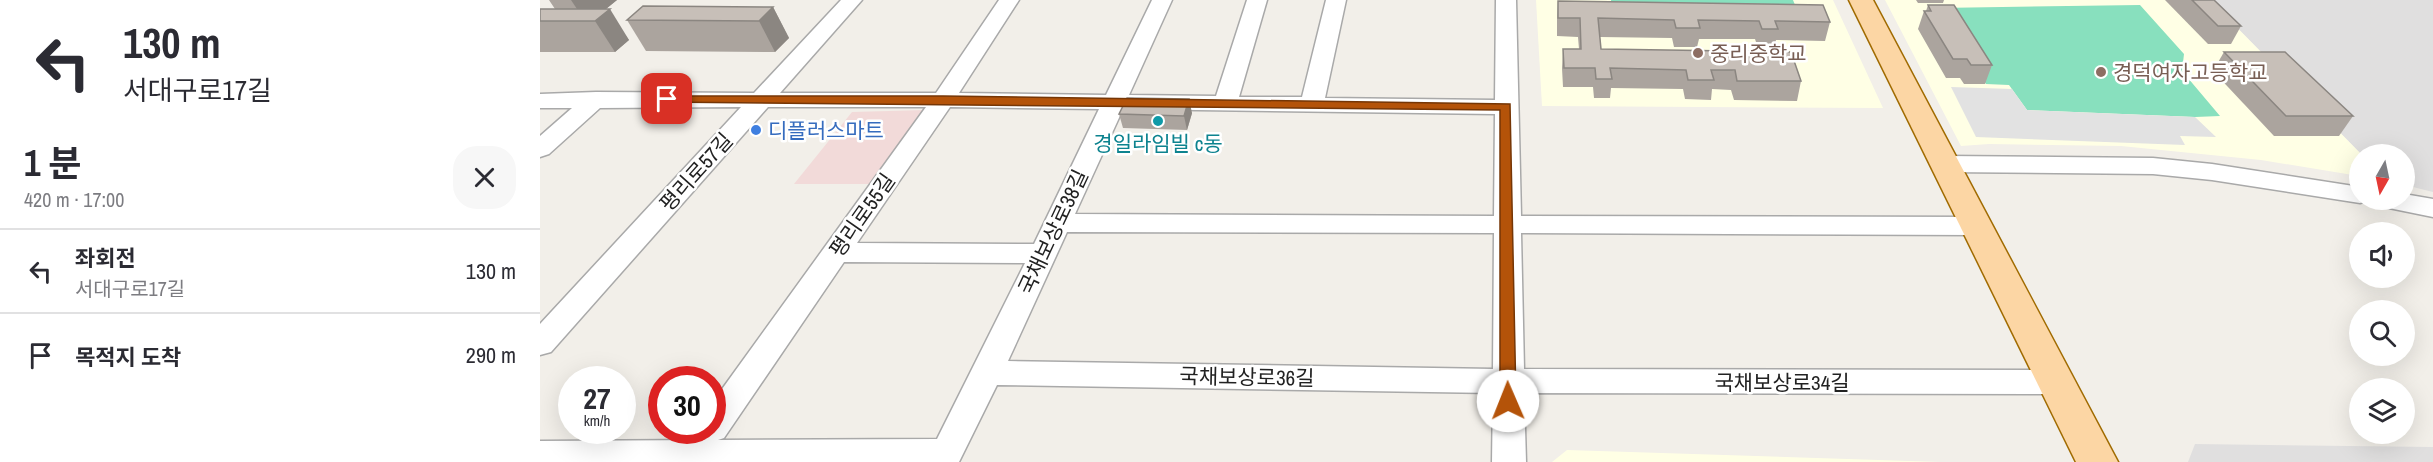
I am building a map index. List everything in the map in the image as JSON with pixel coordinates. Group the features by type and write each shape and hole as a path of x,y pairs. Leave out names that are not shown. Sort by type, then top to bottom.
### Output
{"main road":[{"path":"1861,0 2097,462"}],"street":[{"name":"평리로57길","path":"540,344 852,0"},
{"name":"평리로55길","path":"726,410 943,100 1010,0"},
{"name":"국채보상로38길","path":"944,458 987,373 1162,0"},
{"path":"1226,103 1257,0"},
{"path":"1312,104 1336,0"},
{"path":"1506,0 1509,462"},
{"path":"540,149 596,99"},
{"path":"540,101 596,99 943,100 1506,107"},
{"path":"1945,164 2153,166 2212,172 2349,193"},
{"path":"2415,205 2433,208"},
{"path":"1057,223 1977,226"},
{"path":"837,252 1043,254"},
{"name":"국채보상로36길","path":"987,373 1508,381"},
{"name":"국채보상로34길","path":"1508,381 2056,382"},
{"path":"540,455 702,444 944,458"}],"shaded area":[{"name":"중리중학교","path":"1536,0 1833,0 1883,108 1542,106"},
{"name":"경덕여자고등학교","path":"1885,0 2210,0 2351,144 2349,144 2349,174 2261,160 2121,146 1989,144 1961,146"},
{"path":"2210,0 2433,0 2433,192 2415,188 2415,144 2351,144"},
{"path":"1951,87 2012,89 2027,110 2195,117 2216,137 2180,136 2185,145 1976,137"},
{"path":"925,110 873,184 794,184 852,112"},
{"path":"2195,444 2433,447 2433,462 2188,462"},
{"path":"1567,450 1941,462 1552,462"}],"green space":[{"path":"1611,0 1793,0 1795,5 1786,11 1612,9"},
{"path":"2140,5 2184,54 2182,71 2220,116 2027,110 2009,85 1986,84 1938,8"}],"building":[{"path":"2192,0 2214,0 2241,26 2218,26"},
{"path":"1558,1 1823,5 1830,22 1775,21 1778,29 1762,29 1759,21 1698,20 1700,28 1676,28 1674,20 1598,18 1601,49 1791,52 1801,81 1737,81 1735,70 1711,70 1714,80 1688,80 1686,70 1610,68 1612,79 1596,79 1595,68 1564,68 1563,49 1581,49 1580,18 1558,18"},
{"path":"1928,5 1954,5 1992,65 1971,65 1967,59 1953,59 1924,11 1931,11"},
{"path":"643,6 773,7 759,21 627,20"},
{"path":"540,9 610,9 595,21 540,21"},
{"path":"2224,52 2285,52 2353,116 2286,116"},
{"path":"1127,98 1189,99 1184,116 1119,114"}],"place":[{"name":"중리중학교","path":"1698,53"},
{"name":"경덕여자고등학교","path":"2101,72"},
{"name":"경일라임빌 c동","path":"1158,121"},
{"name":"디플러스마트","path":"756,130"}],"route":[{"path":"667,99 1506,107 1508,401"}]}
